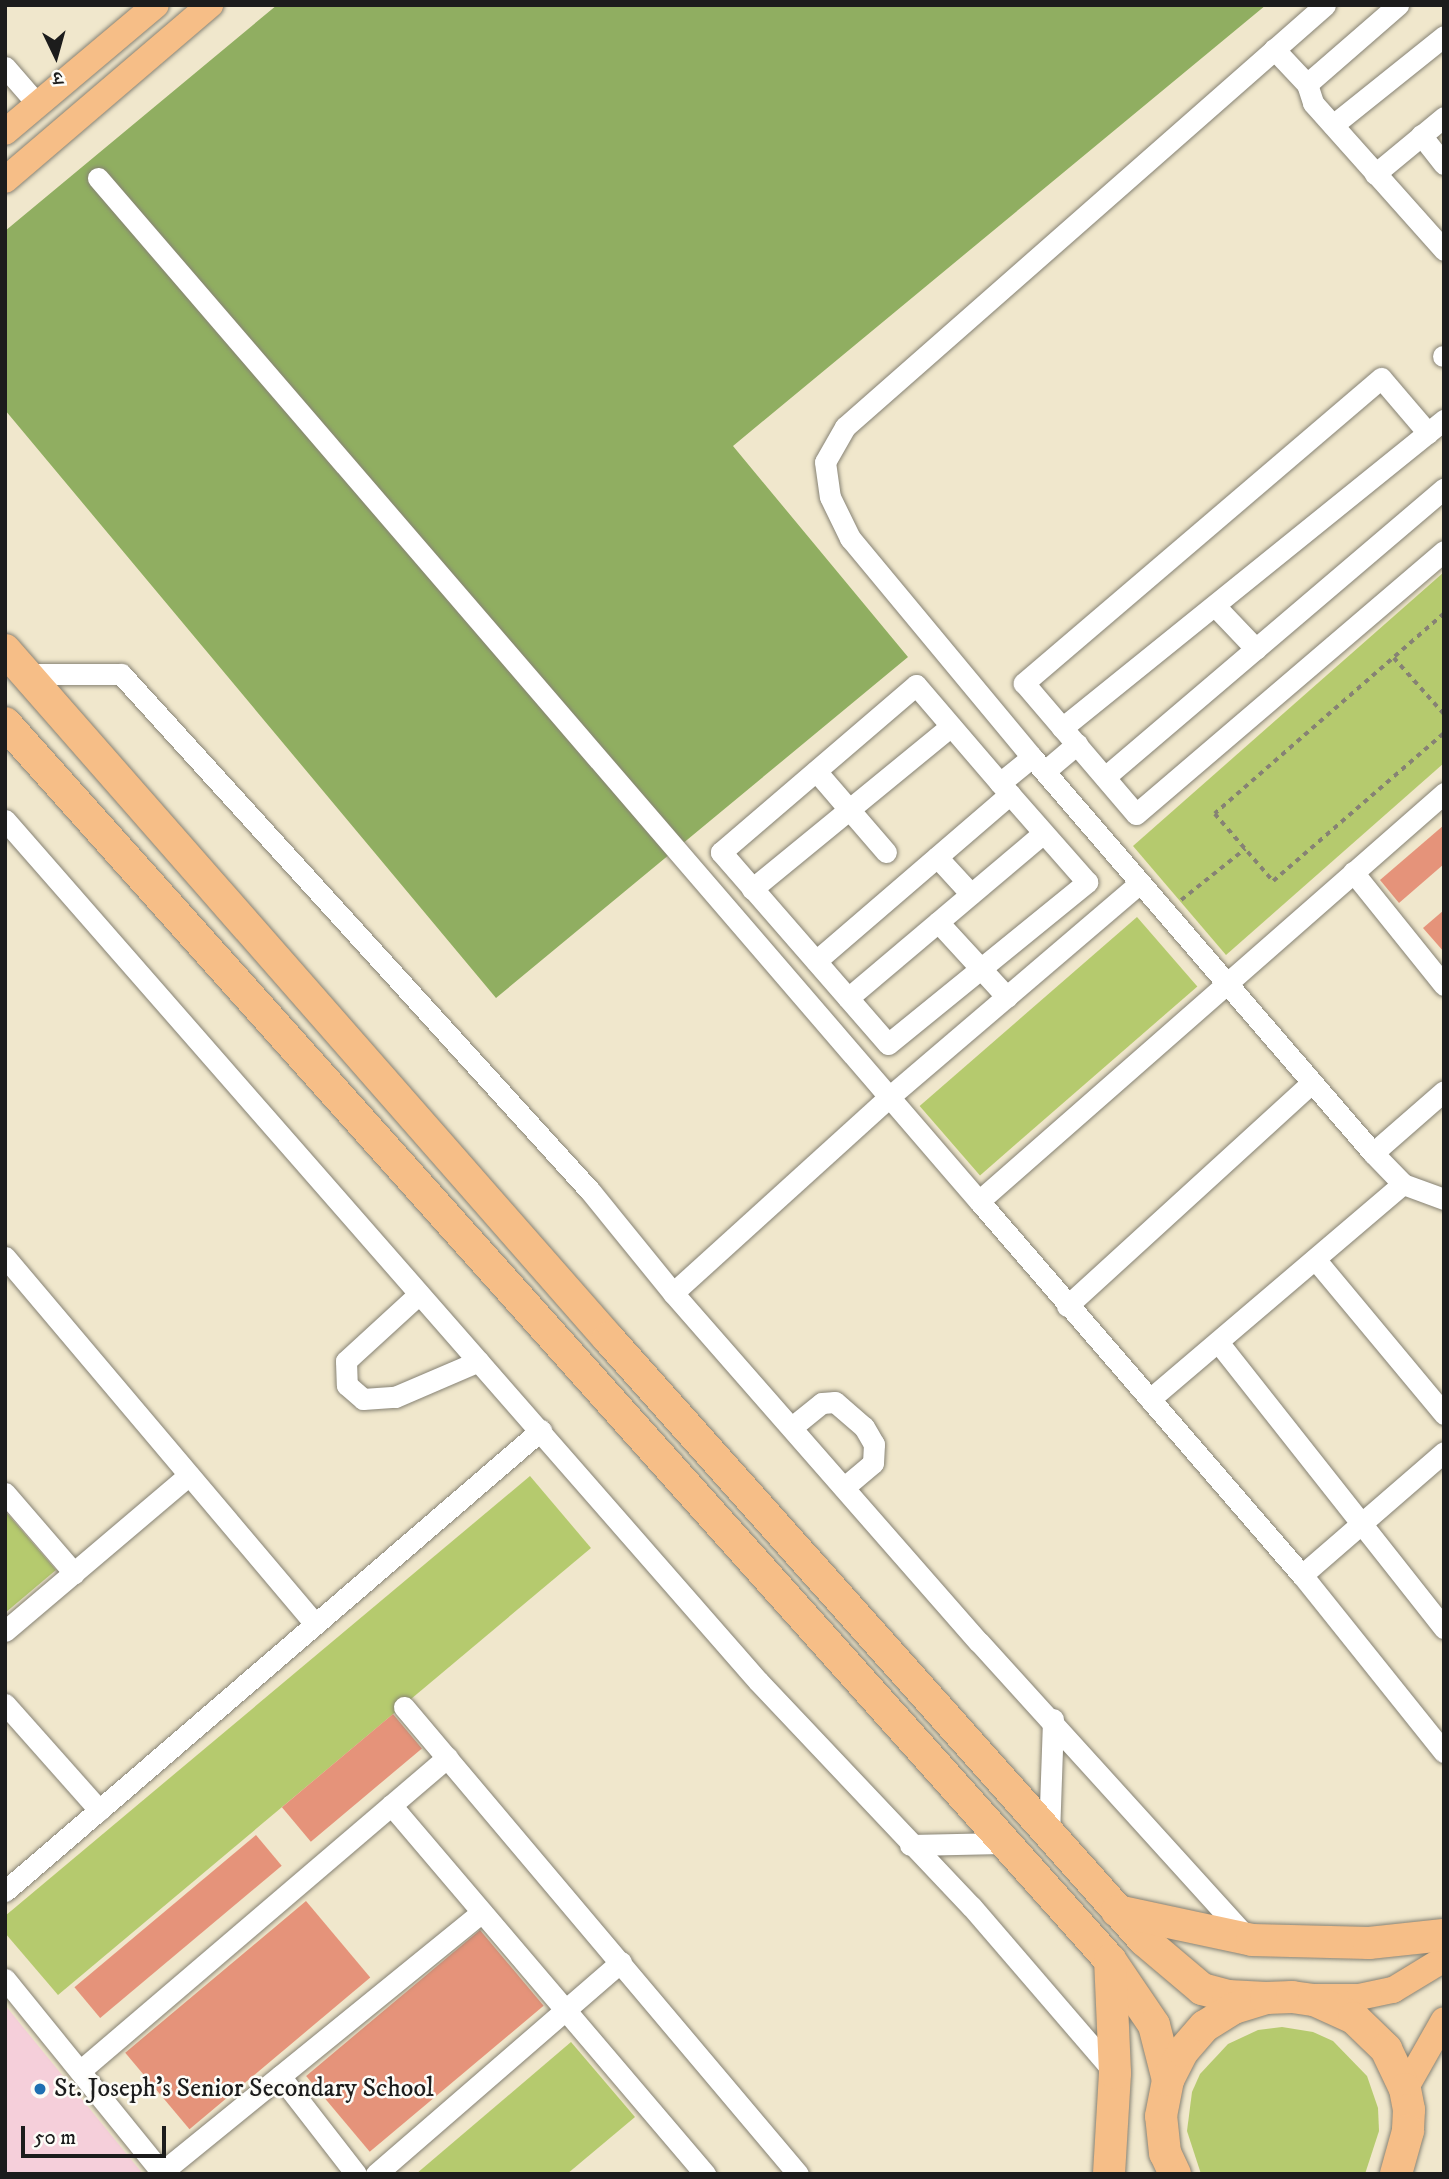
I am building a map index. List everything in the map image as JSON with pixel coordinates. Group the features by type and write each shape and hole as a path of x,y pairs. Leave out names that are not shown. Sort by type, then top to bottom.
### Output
{"highway":[{"path":"5,650 1117,1911 1172,1966 1202,1989 1228,1996 1279,1998 1335,2008 1371,2032 1386,2049 1405,2089 1408,2131 1397,2173"},
{"path":"5,723 1110,1960 1154,2025 1168,2080"},
{"path":"1117,1911 1248,1939 1370,1943 1444,1935"},
{"path":"1109,2174 1115,2073 1110,1960"},
{"path":"1166,2167 1161,2116 1168,2080 1183,2051 1205,2026 1234,2008 1279,1998"}],"main road":[{"path":"17,122 156,5"},
{"path":"5,180 210,5"},
{"path":"1279,1998 1359,1997 1393,1990 1444,1959"},
{"path":"1405,2089 1444,2020"}],"street":[{"path":"1325,5 845,427 825,462 830,497 850,538 1039,764 1310,1084 1373,1153 1403,1184 1444,1199"},
{"path":"1307,84 1398,5"},
{"path":"1333,125 1444,36"},
{"path":"1274,49 1307,84 1313,103 1444,250"},
{"path":"5,67 17,122"},
{"path":"1375,174 1444,117"},
{"path":"1421,135 1444,164"},
{"path":"98,178 1302,1576 1443,1748"},
{"path":"1062,728 1216,607 1436,426 1381,378 1024,683 1062,728 1077,744 1136,814 1444,551"},
{"path":"1105,777 1444,488"},
{"path":"1216,607 1256,649"},
{"path":"27,674 121,674 591,1192 673,1293 1248,1939"},
{"path":"916,685 1087,882 888,1044 721,852 816,771 916,685"},
{"path":"752,889 847,807 951,726"},
{"path":"816,961 937,857 1005,789 1039,764 1077,744"},
{"path":"816,771 886,852"},
{"path":"979,1201 1444,793"},
{"path":"5,820 758,1681 910,1845 972,1907 1115,2073"},
{"path":"848,998 1043,833"},
{"path":"937,857 971,894"},
{"path":"1353,872 1444,985"},
{"path":"673,1293 888,1098 1140,883"},
{"path":"938,922 1007,997"},
{"path":"1068,1306 1310,1084"},
{"path":"1373,1153 1444,1091"},
{"path":"1150,1399 1403,1184"},
{"path":"5,1256 315,1624"},
{"path":"1315,1259 1444,1414"},
{"path":"419,1294 346,1362 347,1385 363,1399 395,1397 479,1361"},
{"path":"1218,1342 1363,1522 1444,1628"},
{"path":"792,1427 822,1404 835,1402 864,1427 874,1444 873,1463 845,1487"},
{"path":"5,1891 541,1430"},
{"path":"1302,1576 1444,1452"},
{"path":"5,1631 188,1475"},
{"path":"5,1493 74,1573"},
{"path":"5,1704 99,1810"},
{"path":"404,1707 798,2174"},
{"path":"1049,1835 1053,1720"},
{"path":"80,2071 447,1757"},
{"path":"391,1805 705,2174"},
{"path":"910,1845 1003,1843"},
{"path":"5,1979 163,2173 482,1912"},
{"path":"376,2174 621,1962"},
{"path":"280,2076 356,2174"}],"path":[{"path":"1444,614 1215,814 1273,881 1444,733"},
{"path":"1394,658 1444,714"},
{"path":"1165,912 1245,849"}],"shaded area":[{"name":"St. Joseph’s Senior Secondary School","path":"5,2005 143,2174 5,2174"}],"green space":[{"path":"277,5 1266,5 733,446 908,657 496,998 5,410 5,231"},
{"path":"1444,572 1444,763 1226,955 1133,846"},
{"path":"1137,917 1197,986 980,1175 920,1106"},
{"path":"530,1476 591,1548 58,1995 5,1933 5,1916"},
{"path":"5,1511 56,1570 5,1613"},
{"path":"1282,2027 1313,2032 1333,2041 1367,2076 1378,2108 1379,2131 1365,2174 1201,2174 1187,2131 1192,2092 1200,2074 1228,2044 1258,2030"},
{"path":"571,2042 635,2117 567,2174 416,2174"}],"building":[{"path":"1444,825 1444,864 1399,903 1380,880"},
{"path":"1444,910 1444,952 1423,928"},
{"path":"393,1714 422,1748 311,1842 282,1807"},
{"path":"256,1835 282,1866 100,2018 74,1987"},
{"path":"306,1901 370,1978 189,2129 125,2053"},
{"path":"480,1930 544,2006 370,2152 306,2076"}],"place":[{"name":"St. Joseph’s Senior Secondary School","path":"40,2089"}]}
